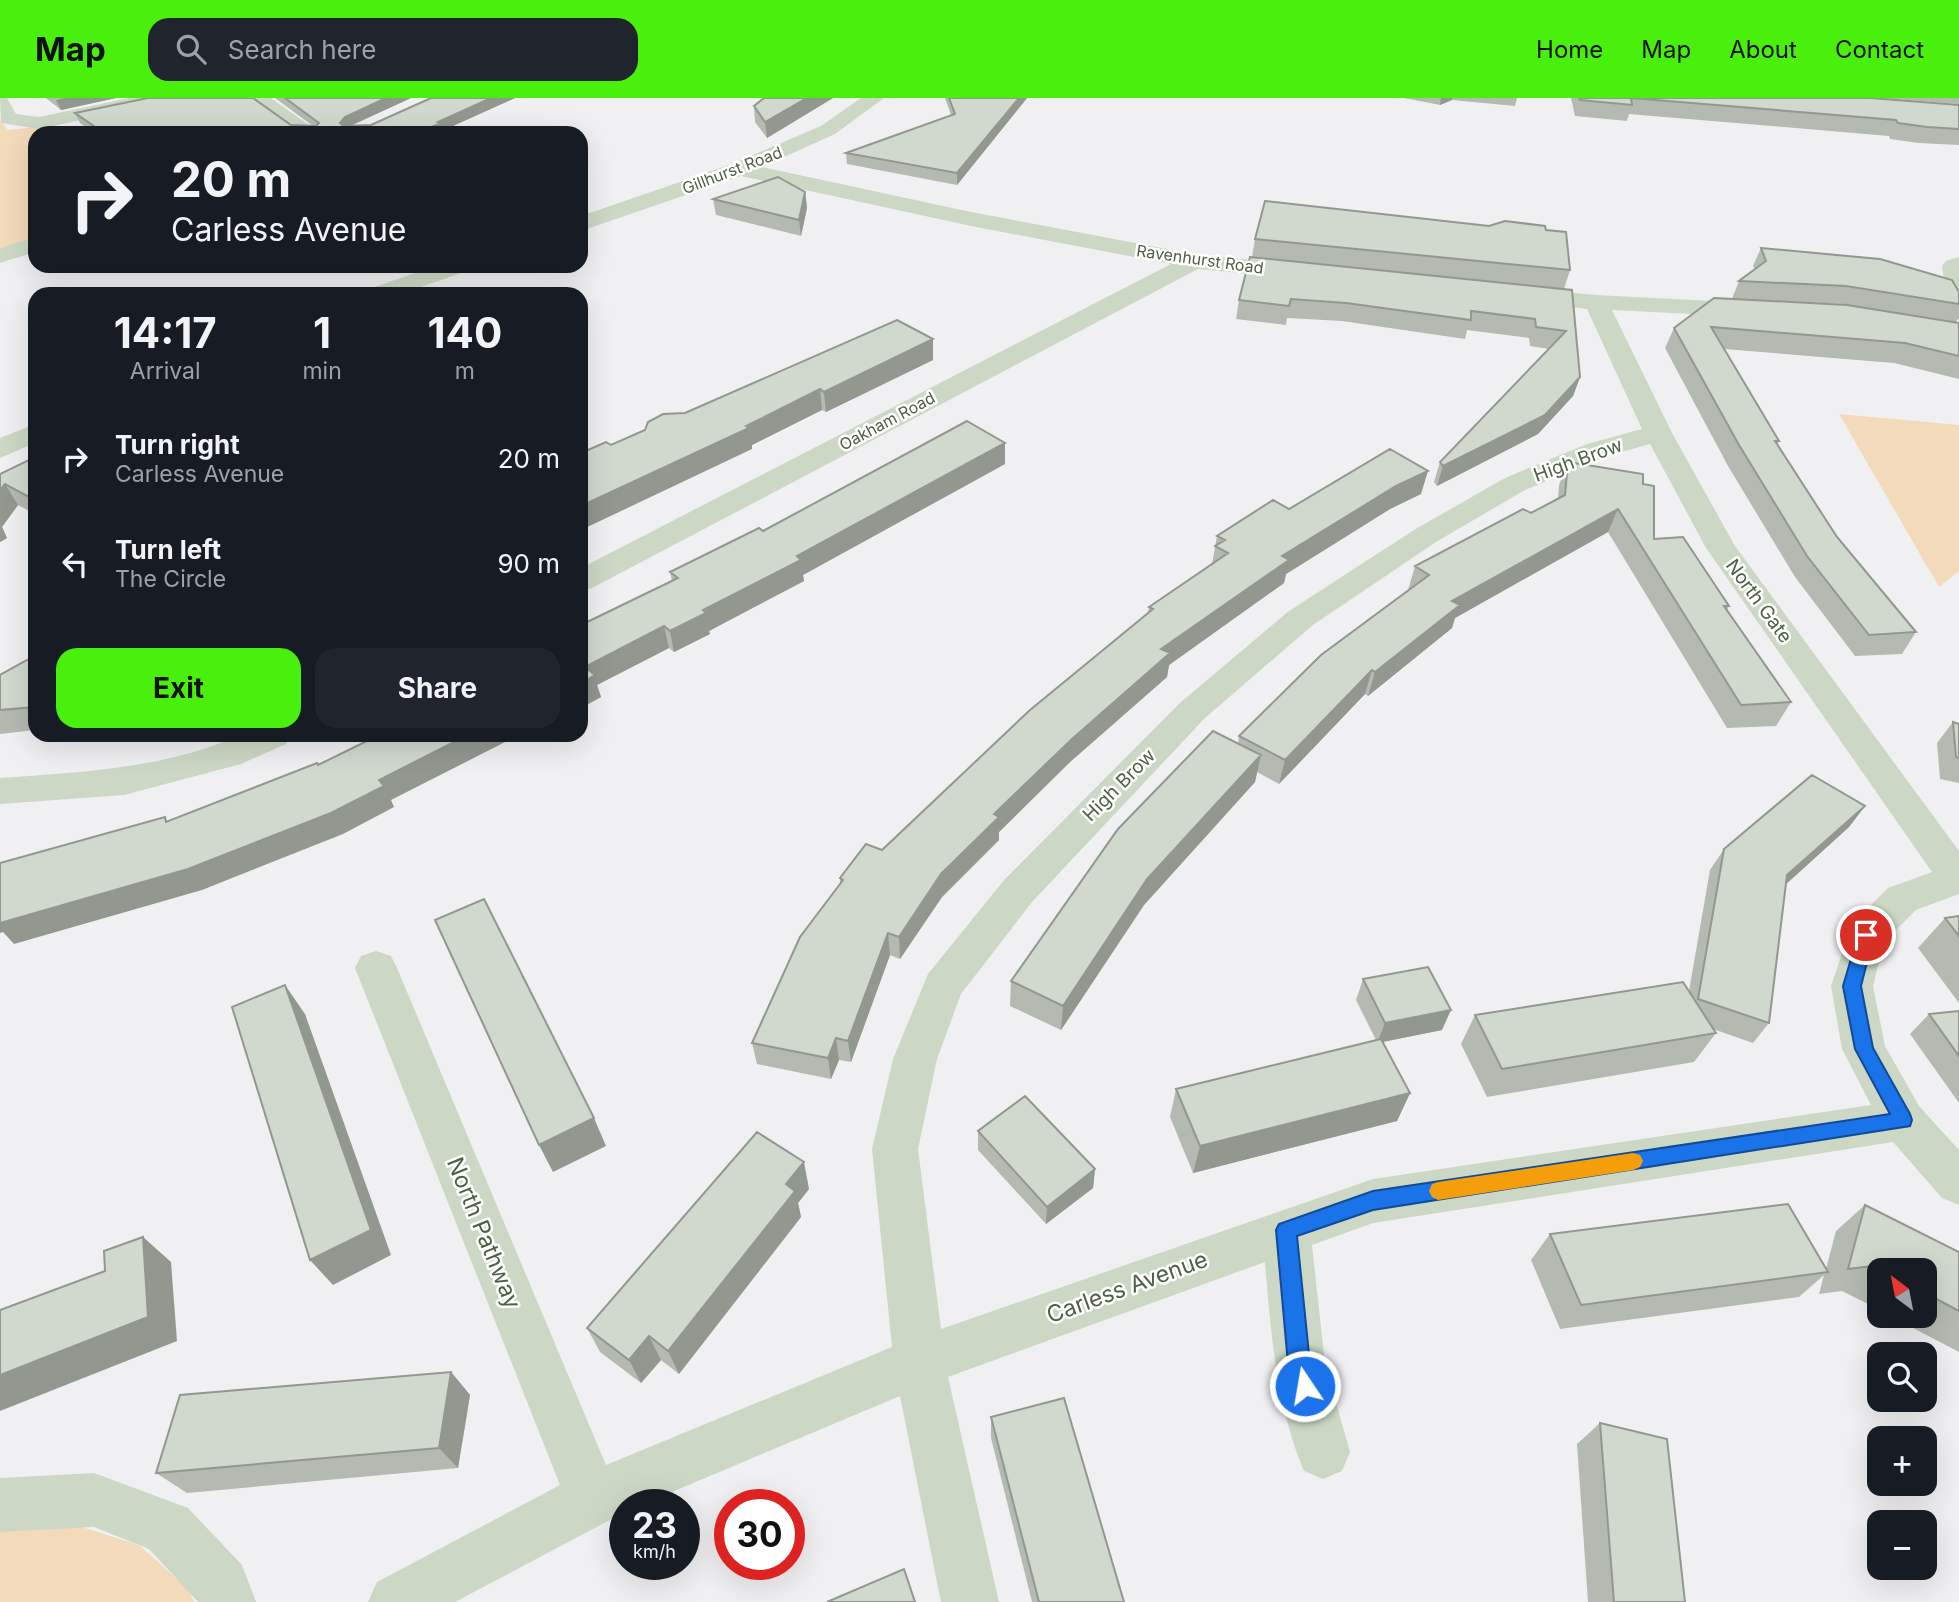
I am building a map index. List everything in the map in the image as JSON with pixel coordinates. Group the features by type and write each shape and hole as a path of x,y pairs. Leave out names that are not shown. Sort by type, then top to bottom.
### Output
{"street":[{"path":"1,102 8,119 39,123 157,98"},
{"path":"258,98 300,126"},
{"name":"Gillhurst Road","path":"588,222 740,169 828,130 874,98"},
{"name":"Ravenhurst Road","path":"740,169 971,219 1194,261 1319,274"},
{"path":"0,256 28,246"},
{"name":"Oakham Road","path":"588,577 1194,261"},
{"path":"1959,264 1954,266 1959,300"},
{"path":"397,287 438,273"},
{"path":"1499,292 1596,302 1770,311"},
{"name":"North Gate","path":"1596,302 1658,433 1721,548 1958,878"},
{"name":"High Brow","path":"970,1602 919,1362 895,1149 915,1059 943,986 1018,891 1193,710 1301,618 1425,536 1515,484 1597,450 1658,433"},
{"path":"0,449 28,435"},
{"path":"0,791 124,782 228,755 257,742"},
{"path":"1958,878 1902,899 1866,935 1852,986 1864,1049 1903,1120 1959,1183"},
{"name":"North Pathway","path":"376,968 592,1497"},
{"name":"Carless Avenue","path":"397,1602 592,1497 919,1362 1373,1200 1903,1120"},
{"path":"1286,1230 1299,1364 1323,1452"},
{"path":"0,1504 94,1500 168,1528 222,1585 227,1602"}],"shaded area":[{"path":"0,120 8,130 28,128 28,243 0,253"},
{"path":"1839,414 1959,425 1959,571 1939,587"},
{"path":"72,1524 139,1545 189,1590 194,1602 0,1602 0,1529"}],"building":[{"path":"148,98 253,98 291,125 316,126 94,126 75,113"},
{"path":"285,98 386,98 345,117 340,123 343,126 316,126 319,123"},
{"path":"431,98 491,98 438,122 442,123 434,126 343,126 371,125"},
{"path":"764,98 807,98 765,122 754,106"},
{"path":"949,98 1019,98 957,173 846,153 955,114"},
{"path":"1579,98 1631,98 1632,105 1580,100"},
{"path":"1631,98 1871,98 1959,105 1959,129 1898,123 1896,120"},
{"path":"778,177 805,192 799,220 713,199"},
{"path":"1265,201 1489,226 1505,221 1545,226 1546,230 1566,232 1570,270 1255,239"},
{"path":"1761,248 1880,259 1952,280 1959,292 1959,304 1846,286 1739,281 1766,261"},
{"path":"1250,257 1572,290 1580,377 1545,415 1443,466 1440,462 1566,331 1536,327 1535,319 1471,311 1471,320 1346,303 1291,299 1289,306 1239,300"},
{"path":"1714,298 1847,305 1959,323 1959,356 1905,343 1711,327 1779,441 1775,441 1837,537 1916,632 1869,635 1807,556 1739,445 1674,328"},
{"path":"897,320 933,339 824,392 820,389 746,426 749,428 588,503 588,450 606,442 611,445 645,430 648,422 663,414 685,413"},
{"path":"967,421 1005,443 797,556 801,560 703,610 706,613 670,631 664,626 588,665 588,622 678,578 670,572 759,528 763,531"},
{"path":"1390,449 1428,471 1396,486 1282,556 1289,560 1161,649 1170,653 1072,739 994,814 999,817 941,874 899,937 888,933 848,1041 836,1038 828,1058 752,1043 800,937 866,844 882,850 1030,710 1153,609 1149,607 1228,553 1215,546 1225,540 1217,536 1273,500 1289,509"},
{"path":"28,460 28,496 5,484 0,490 0,474"},
{"path":"1568,462 1643,474 1643,484 1654,486 1654,539 1683,537 1729,606 1724,606 1791,702 1741,705 1618,509 1452,601 1460,605 1375,672 1372,670 1285,760 1239,736 1321,655 1429,575 1415,566 1523,509 1531,513 1565,495"},
{"path":"28,660 28,708 0,710 0,675"},
{"path":"588,669 595,675 588,679"},
{"path":"1953,722 1959,724 1959,758 1956,757"},
{"path":"1213,731 1261,755 1147,879 1063,1006 1011,981 1118,829"},
{"path":"365,742 454,742 379,780 384,786 331,813 188,869 0,923 0,863 165,817 166,822 317,763 318,765"},
{"path":"1812,775 1865,806 1787,875 1769,1023 1698,999 1724,849"},
{"path":"484,899 594,1118 539,1145 435,920"},
{"path":"1959,916 1959,936 1945,918"},
{"path":"1428,967 1451,1010 1385,1023 1363,979"},
{"path":"1683,982 1716,1033 1502,1069 1475,1015"},
{"path":"285,985 371,1230 310,1260 232,1007"},
{"path":"1959,1011 1959,1056 1929,1014"},
{"path":"1381,1039 1410,1093 1200,1146 1176,1089"},
{"path":"1025,1096 1095,1169 1047,1207 978,1131"},
{"path":"757,1132 804,1162 786,1184 795,1191 668,1351 649,1336 629,1360 587,1328"},
{"path":"1788,1204 1828,1272 1581,1305 1550,1234"},
{"path":"1865,1205 1959,1252 1959,1311 1937,1299 1937,1258 1867,1258 1867,1267 1848,1269"},
{"path":"143,1237 148,1317 0,1375 0,1310 105,1271 104,1251"},
{"path":"451,1372 439,1448 156,1473 180,1395"},
{"path":"1064,1398 1124,1602 1039,1602 991,1417"},
{"path":"1600,1423 1667,1439 1685,1602 1614,1602"},
{"path":"904,1569 915,1602 827,1602"}],"slow traffic":[{"path":"1438,1191 1633,1161"}],"route":[{"path":"1305,1386 1299,1364 1286,1230 1373,1200 1903,1120 1864,1049 1852,986 1866,935"}]}
